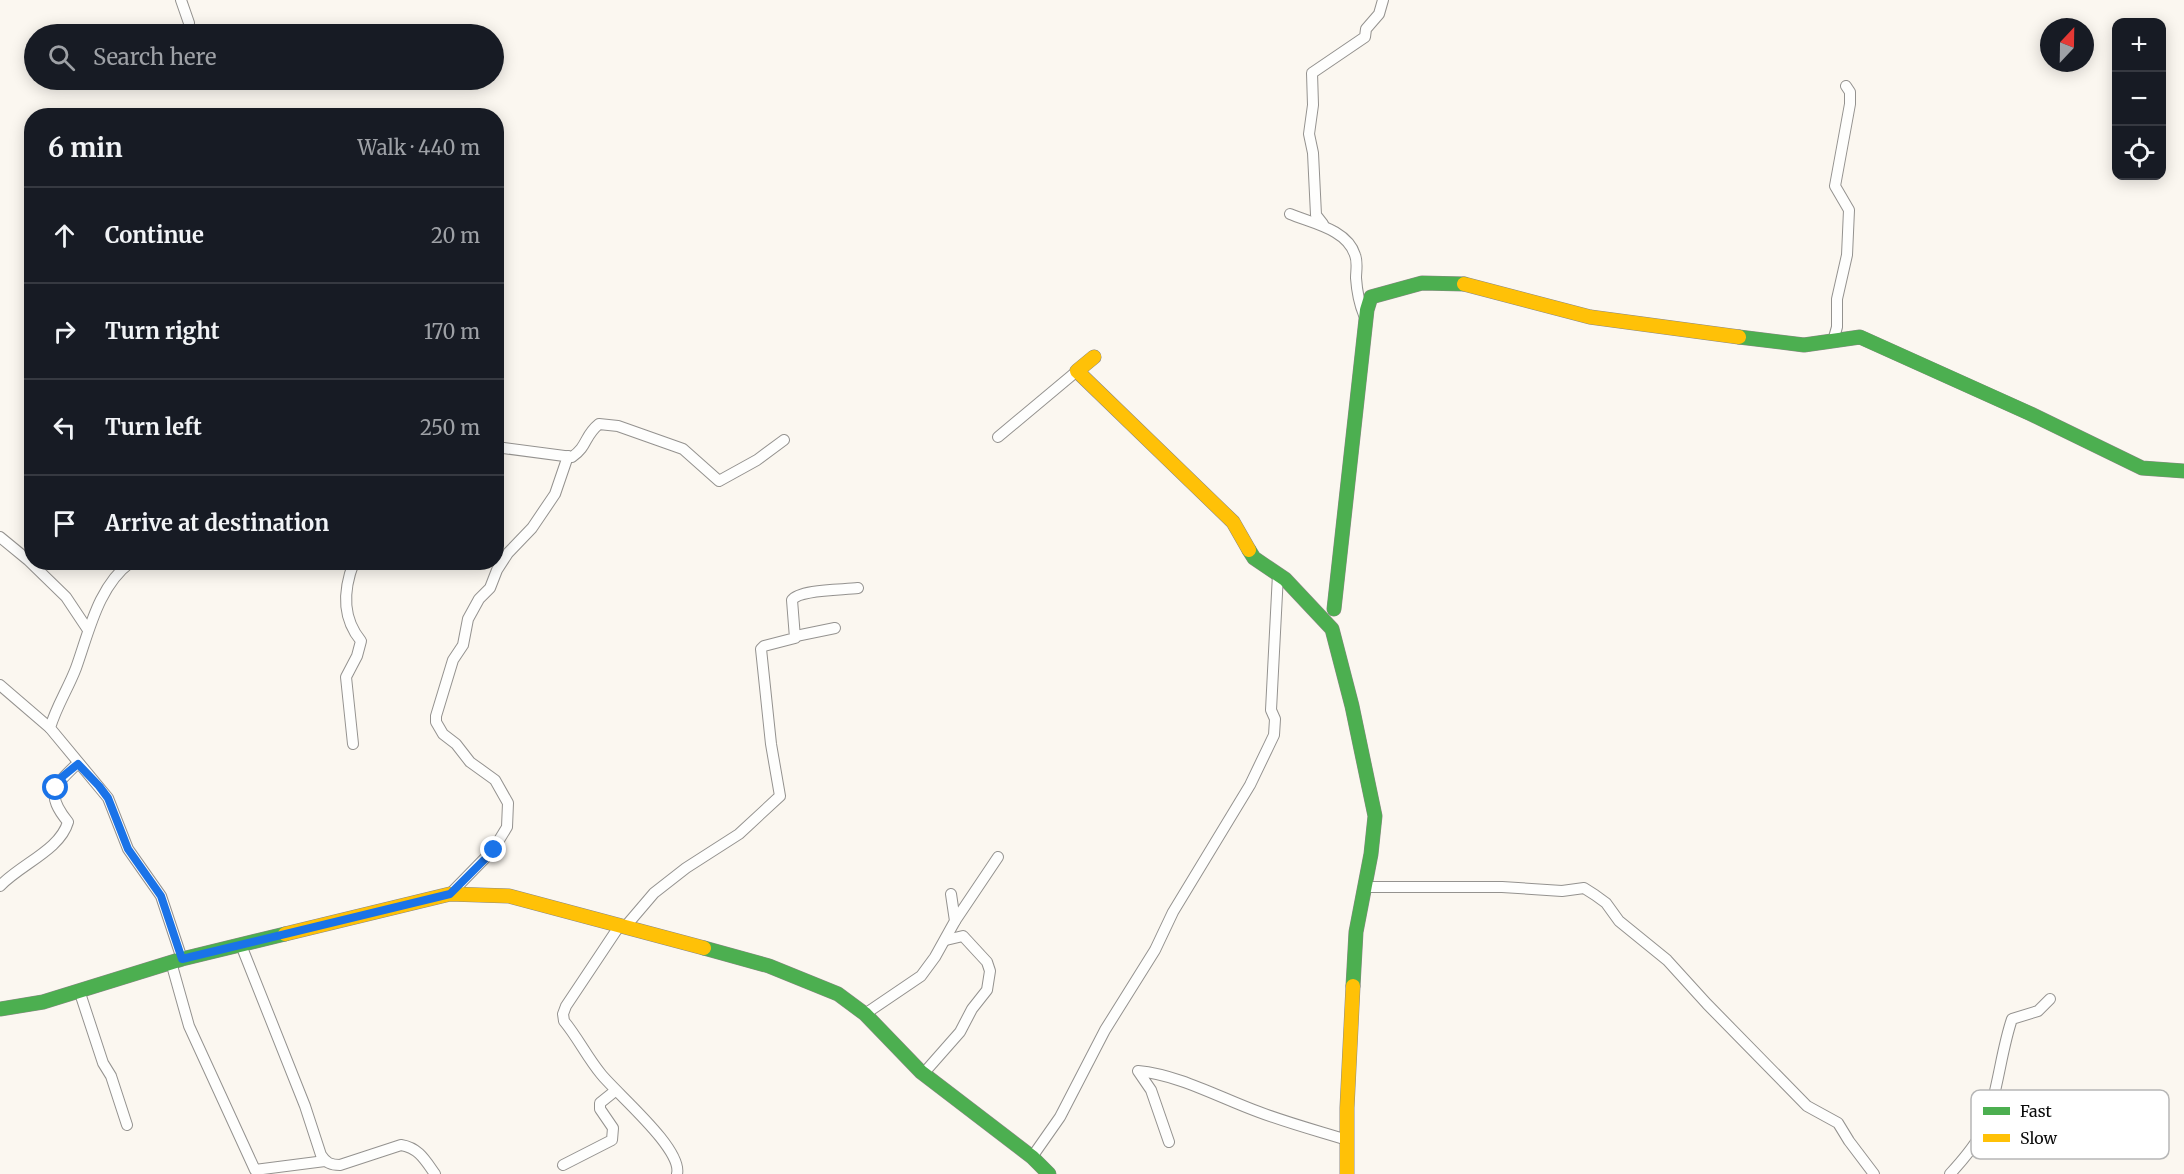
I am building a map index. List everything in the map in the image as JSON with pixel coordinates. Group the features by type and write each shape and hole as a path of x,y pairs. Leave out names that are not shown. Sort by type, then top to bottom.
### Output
{"street":[{"path":"181,0 189,23"},
{"path":"1367,310 1364,315 1359,302 1356,255 1348,242 1323,224 1316,215 1313,153 1309,134 1313,105 1312,73 1365,37 1366,29 1379,14 1383,0"},
{"path":"1833,341 1837,327 1837,299 1847,255 1849,210 1835,186 1850,104 1850,92 1846,86"},
{"path":"1290,214 1305,221 1323,224"},
{"path":"1334,609 1367,310 1371,297 1422,283 1470,284 1590,317 1804,345 1860,337 2031,414 2142,468 2184,471"},
{"path":"998,437 1094,357"},
{"path":"1077,371 1233,522 1254,558 1285,579 1332,629 1352,706 1375,816 1371,854 1356,932 1347,1174"},
{"path":"504,448 572,457 582,451 589,433 599,424 618,426 683,449 719,481 757,460 784,440"},
{"path":"504,559 532,528 555,494 568,456"},
{"path":"0,537 24,557"},
{"path":"38,570 66,597 88,630"},
{"path":"50,728 105,591 124,570"},
{"path":"351,570 346,614 352,630 361,641 357,656 346,677 353,744"},
{"path":"450,894 494,850 507,827 508,803 495,780 470,762 456,744 443,734 436,722 453,660 464,645 468,619 479,599 490,588 497,570"},
{"path":"1032,1156 1060,1117 1105,1030 1155,950 1173,912 1244,795 1274,735 1275,719 1271,710 1278,574"},
{"path":"796,636 792,600 794,597 803,593 858,588"},
{"path":"677,1174 677,1162 656,1131 615,1091 584,1052 564,1021 563,1014 623,926 654,893 686,868 739,834 780,796 771,744 761,654 764,646 796,636 835,628"},
{"path":"0,685 50,728 78,764 99,786 108,798 128,849 161,896 177,960 189,1026 255,1170 325,1161"},
{"path":"0,886 19,869 51,848 65,833 68,822 56,807 54,796 62,777 78,764"},
{"path":"865,1014 921,976 998,857"},
{"path":"1365,887 1502,887 1562,891 1584,888 1606,903 1619,921 1667,960 1807,1106 1838,1123 1874,1174"},
{"path":"0,1006 44,1002 177,960 450,894 508,896 769,966 838,994 865,1014 923,1074 1032,1156 1048,1174"},
{"path":"951,894 955,921"},
{"path":"923,1074 960,1032 972,1009 987,990 990,971 987,962 963,936 946,940"},
{"path":"242,945 325,1161 342,1169 401,1145 411,1147 420,1153 435,1174"},
{"path":"79,990 103,1063 111,1076 127,1125"},
{"path":"1994,1090 2002,1050 2012,1019 2038,1011 2050,999"},
{"path":"1169,1142 1151,1090 1138,1071 1154,1072 1260,1113 1347,1140"},
{"path":"562,1165 612,1140 613,1128 600,1109 600,1103 615,1091"},
{"path":"1950,1174 1971,1148"}],"traffic: fast":[{"path":"1334,609 1367,310 1371,297 1422,283 1464,284"},
{"path":"1739,337 1804,345 1860,337 2031,414 2142,468 2184,471"},
{"path":"1249,550 1254,558 1285,579 1332,629 1352,706 1375,816 1371,854 1356,932 1353,986"},
{"path":"0,1009 43,1002 182,959 285,934"},
{"path":"704,948 769,966 838,994 865,1014 921,1072 1032,1157 1049,1174"}],"traffic: slow":[{"path":"1464,284 1590,317 1739,337"},
{"path":"1094,357 1077,371 1233,522 1249,550"},
{"path":"285,934 450,894 509,896 704,948"},
{"path":"1347,1174 1347,1108 1353,986"}],"route":[{"path":"56,788 62,777 78,764 108,798 128,849 161,896 182,959 450,894 494,850"}]}
